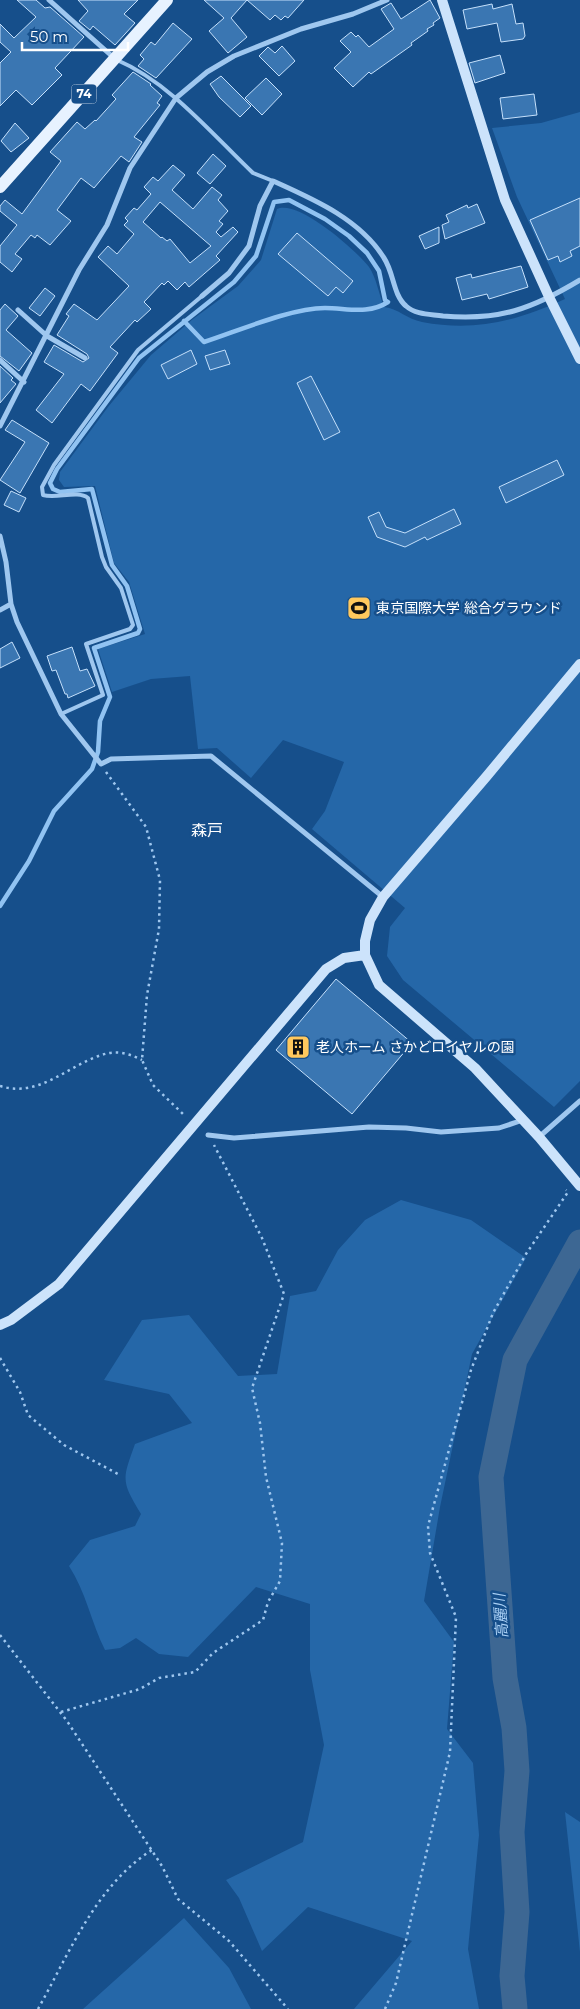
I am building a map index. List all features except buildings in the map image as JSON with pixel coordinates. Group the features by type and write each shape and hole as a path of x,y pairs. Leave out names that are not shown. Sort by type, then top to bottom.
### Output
{"main road":[{"name":"74","path":"0,187 168,0"}],"street":[{"path":"49,0 114,59"},
{"path":"0,426 47,336 61,303 107,225 130,168 176,98 208,72 234,56 301,29 353,14 387,0"},
{"path":"442,0 505,200 550,299 580,359"},
{"path":"202,296 228,273 249,246 260,206 273,181 313,198 359,230 385,259 398,294 406,306 421,314 484,318 504,314 550,299 580,280"},
{"path":"18,310 47,336 85,358"},
{"path":"0,360 24,382"},
{"path":"0,536 6,562 11,604 17,622 61,714 101,764 111,758 211,756 383,896"},
{"path":"0,610 11,604"},
{"path":"578,1184 475,1068 380,985 365,955 370,920 383,896 580,664"},
{"path":"0,1325 11,1320 58,1284 326,969 344,958 365,955"},
{"path":"538,1137 580,1101"},
{"path":"208,1135 234,1138 369,1127 406,1128 441,1132 499,1128 523,1120"}],"lane":[{"path":"114,59 132,66 176,98 253,173 273,181"},
{"path":"61,714 103,695 86,644 130,629 132,624 121,588 106,567 102,557 88,498 82,495 50,497 43,495 42,487 54,465 138,350 202,296"}],"path":[{"path":"101,764 146,827 160,880 159,929 147,995 142,1060 148,1076 158,1092 194,1124"},
{"path":"0,1086 17,1089 47,1083 109,1053 121,1053 142,1060"},
{"path":"61,1712 140,1689 159,1678 195,1672 213,1653 263,1620 268,1602 280,1580 282,1543 266,1477 260,1423 252,1388 284,1294 262,1238 208,1135"},
{"path":"385,2009 396,1983 450,1752 456,1617 428,1547 428,1526 471,1370 492,1313 526,1254 568,1192 566,1190"},
{"path":"0,1358 20,1392 28,1415 64,1445 118,1474"},
{"path":"0,1635 61,1712 152,1850 182,1905 229,1941 288,2009"},
{"path":"38,2009 94,1910 125,1872 152,1850"}],"shaded area":[{"name":"東京国際大学 総合グラウンド","path":"580,112 580,1081 554,1107 403,980 387,956 390,927 405,908 312,829 325,811 344,762 283,740 251,778 217,748 198,749 190,676 151,679 112,692 98,649 145,634 129,582 114,563 95,486 64,487 59,480 60,472 108,407 151,355 193,319 238,286 261,260 277,209 286,208 298,211 312,218 340,239 369,267 376,281 384,307 417,321 441,325 478,325 513,319 565,299 517,197 492,128 541,123"},
{"path":"401,1200 471,1220 526,1258 472,1354 440,1507 424,1601 454,1642 447,1729 473,1763 479,1835 468,1949 479,2009 354,2009 412,1941 308,1907 262,1951 239,1898 226,1880 303,1842 324,1745 310,1670 310,1604 256,1587 188,1657 159,1654 136,1638 120,1648 105,1650 80,1586 69,1566 90,1540 135,1526 141,1514 127,1487 126,1473 135,1444 192,1423 169,1394 104,1380 142,1320 189,1315 238,1376 277,1374 290,1296 316,1291 338,1250 365,1220"},
{"path":"565,1812 580,1822 580,1952"},
{"path":"184,1918 229,1968 251,2009 83,2009"}],"waterway":[{"path":"0,906 29,861 54,811 92,769 98,752 100,721 110,697 94,648 138,633 140,629 127,586 112,565 92,489 60,492 53,489 50,483 57,469 139,358 234,282 256,256 274,202 289,200 325,219 349,236 367,253 379,271 385,300 388,302 365,310 325,308 297,312 264,321 204,342 184,321"},
{"name":"高麗川","path":"515,2009 512,1976 517,1912 512,1832 517,1771 514,1728 505,1678 491,1477 515,1360 580,1242"}],"place":[{"name":"東京国際大学 総合グラウンド","path":"359,608"},
{"name":"老人ホーム さかどロイヤルの園","path":"298,1047"}],"district":[{"name":"森戸","path":"207,830"}]}
